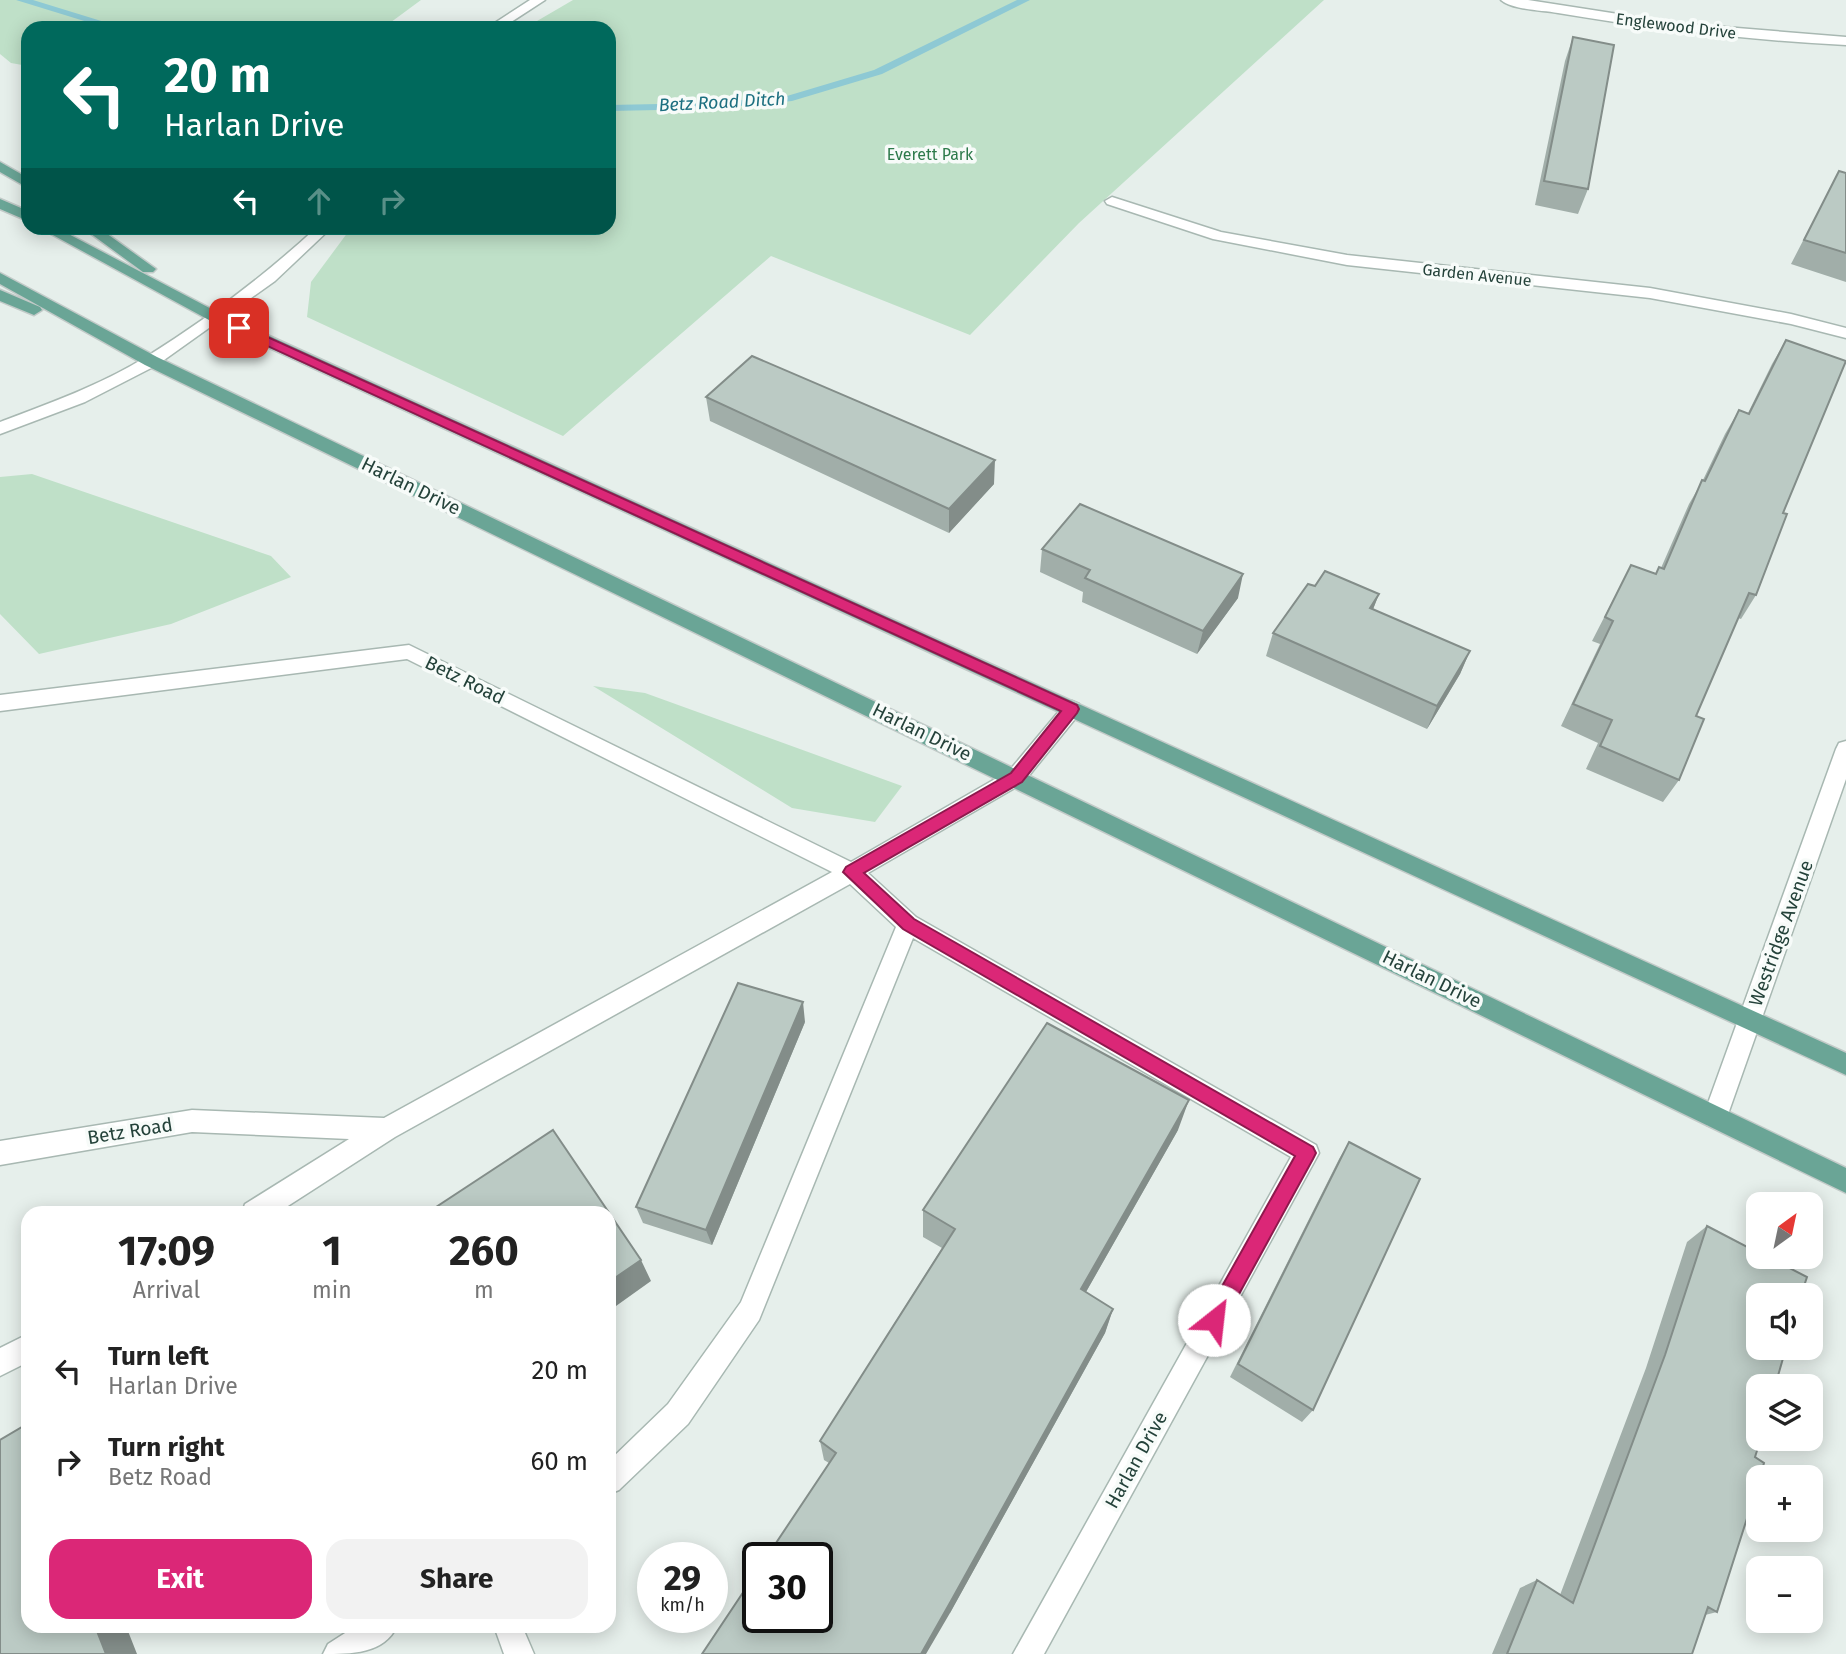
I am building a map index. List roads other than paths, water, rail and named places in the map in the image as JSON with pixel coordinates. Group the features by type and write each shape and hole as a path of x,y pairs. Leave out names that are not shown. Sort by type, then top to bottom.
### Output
{"main road":[{"path":"0,166 21,180"},
{"path":"0,203 21,214"},
{"path":"60,235 215,317 1846,1064"},
{"path":"100,235 215,317"},
{"name":"Harlan Drive","path":"0,278 151,361 1016,777 1846,1181"},
{"path":"0,295 151,361"}],"street":[{"path":"504,21 539,0"},
{"name":"Englewood Drive","path":"1507,0 1565,5 1778,38 1846,41"},
{"name":"Garden Avenue","path":"1112,201 1218,236 1347,260 1650,293 1791,319 1846,333"},
{"path":"0,428 79,398 151,361 270,278 316,235"},
{"name":"Betz Road","path":"0,703 409,652 852,872"},
{"path":"265,1206 386,1129 852,872 1016,777 1072,709"},
{"name":"Westridge Avenue","path":"1714,1117 1846,749"},
{"name":"Harlan Drive","path":"852,872 908,924 1307,1153 1028,1654"},
{"path":"616,1473 678,1414 750,1311 908,924"},
{"name":"Betz Road","path":"0,1153 192,1121 386,1129"},
{"path":"0,1363 21,1351"},
{"path":"338,1654 371,1633"},
{"path":"511,1633 519,1654"}],"waterway":[{"name":"Betz Road Ditch","path":"21,0 94,21"},
{"name":"Betz Road Ditch","path":"616,108 709,106 788,99 878,72 1025,0"}],"park label":[{"name":"Everett Park","path":"930,154"}]}
